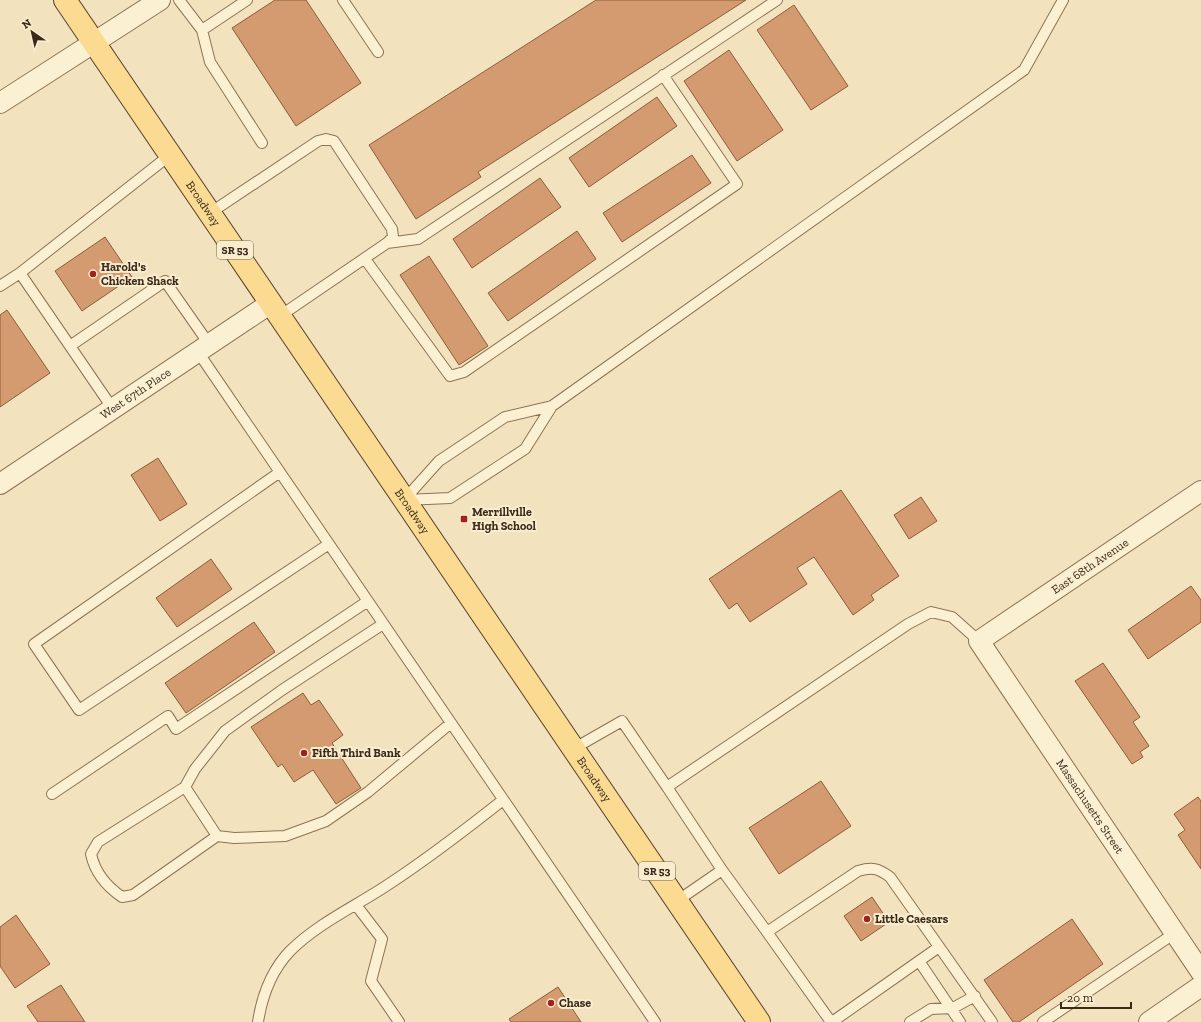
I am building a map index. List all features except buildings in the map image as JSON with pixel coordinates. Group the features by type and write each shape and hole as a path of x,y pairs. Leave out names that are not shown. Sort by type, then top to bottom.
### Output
{"main road":[{"name":"Broadway","path":"65,0 759,1022"}],"street":[{"path":"0,103 95,44 158,0"},
{"name":"West 67th Place","path":"0,484 203,348 275,310"},
{"name":"East 68th Avenue","path":"979,641 1201,491"},
{"name":"Massachusetts Street","path":"979,641 1201,972"},
{"path":"1149,1022 1201,986"}],"lane":[{"path":"179,0 202,30 210,62 262,143"},
{"path":"202,30 247,0"},
{"path":"343,0 378,52"},
{"path":"387,243 418,239 776,0"},
{"path":"404,500 438,461 505,417 552,406 1024,70 1063,0"},
{"path":"365,259 450,376 464,372 737,184 663,75"},
{"path":"210,213 318,141 326,139 334,141 392,229 393,237 365,259 275,310"},
{"path":"0,286 20,273 170,155"},
{"path":"20,273 113,409"},
{"path":"70,346 165,281 203,348 280,472 655,1022"},
{"path":"404,500 450,498 525,449 552,406"},
{"path":"280,472 34,644 79,710 329,544"},
{"path":"52,794 168,716 176,729 368,601"},
{"path":"666,787 908,624 931,612 952,617 979,641"},
{"path":"383,624 282,690 225,731 195,769 184,787 98,842 91,854 94,868 108,888 122,897 133,895 217,836 234,838 285,836 326,821 368,792 451,723"},
{"path":"573,749 622,721 722,870 832,1022 939,947"},
{"path":"184,787 217,836"},
{"path":"258,1022 265,990 275,971 290,951 313,933 386,886 471,826 503,800"},
{"path":"767,932 858,871 873,867 881,870 890,877 992,1022"},
{"path":"677,901 722,870"},
{"path":"356,905 382,939 371,981 399,1022"},
{"path":"1044,1022 1175,933"},
{"path":"920,961 953,1008 960,1022"},
{"path":"910,1022 931,1009 953,1008 974,996"}],"place":[{"name":"Harold's Chicken Shack","path":"93,274"},
{"name":"Merrillville High School","path":"464,519"},
{"name":"Fifth Third Bank","path":"304,753"},
{"name":"Little Caesars","path":"867,919"},
{"name":"Chase","path":"551,1003"}]}
